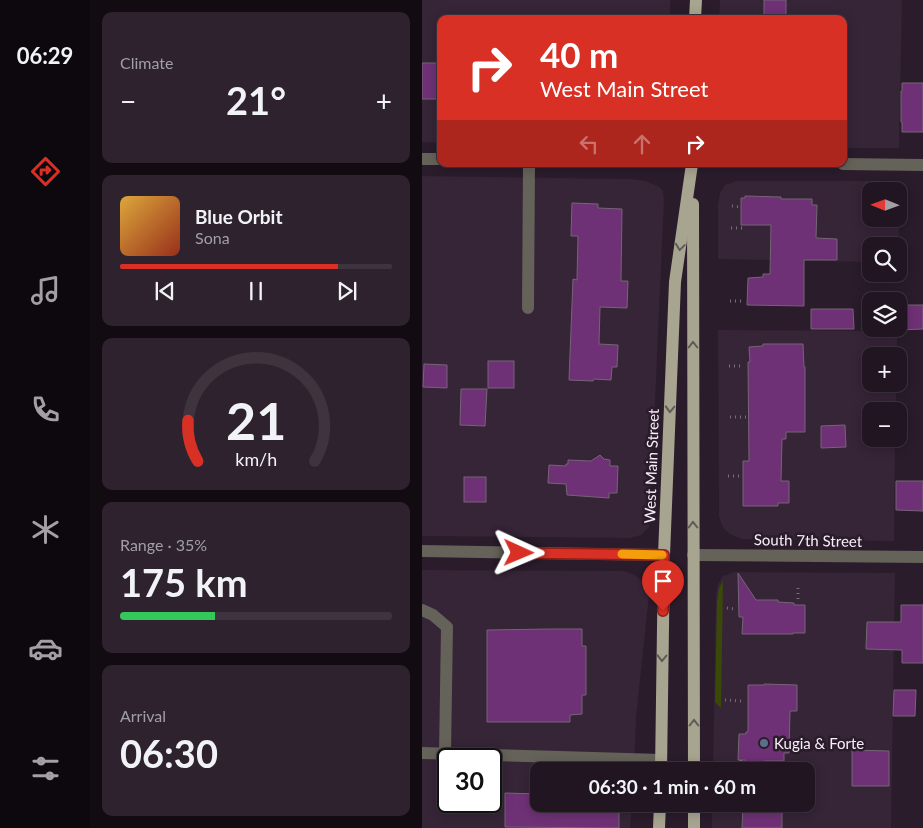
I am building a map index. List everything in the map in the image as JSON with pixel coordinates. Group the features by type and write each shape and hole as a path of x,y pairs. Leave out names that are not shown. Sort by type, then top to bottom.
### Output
{"main road":[{"path":"695,15 696,0"},
{"name":"West Main Street","path":"692,167 694,762"},
{"name":"West Main Street","path":"661,762 664,555 675,282 692,167"},
{"path":"659,828 660,812"},
{"path":"694,812 694,828"}],"street":[{"path":"422,159 437,159"},
{"path":"847,164 922,165"},
{"path":"528,308 529,167"},
{"path":"422,552 664,555"},
{"name":"South 7th Street","path":"693,554 922,557"},
{"path":"422,610 433,615 447,627 446,748"},
{"path":"422,753 437,753"},
{"path":"502,756 595,762"}],"path":[{"path":"732,206 740,207"},
{"path":"731,228 745,228"},
{"path":"730,301 744,301"},
{"path":"729,366 743,366"},
{"path":"730,417 746,417"},
{"path":"728,476 741,476"},
{"path":"798,586 798,599"},
{"path":"727,608 736,608"},
{"path":"725,700 742,701"}],"shaded area":[{"path":"422,0 670,0 670,15 437,15 437,143 422,142"},
{"path":"720,0 902,0 899,148 847,148 847,15 719,15"},
{"path":"422,176 632,179 658,186 663,191 650,516 649,527 641,535 631,538 422,536"},
{"path":"736,181 900,181 862,182 862,228 899,228 899,237 862,237 862,262 718,259 718,204 720,193 725,185"},
{"path":"718,330 862,331 862,337 897,337 897,347 862,347 862,392 896,392 896,402 862,402 862,447 895,447 894,541 742,539 730,534 723,528 719,517"},
{"path":"422,570 624,571 635,575 646,584 649,595 636,718 634,762 530,762 530,812 631,812 630,828 422,828"},
{"path":"734,572 895,573 891,828 712,828 712,812 815,812 815,762 713,762 716,595 718,584 723,576"}],"green space":[{"path":"723,581 721,708 715,702 717,603 719,588"}],"building":[{"path":"764,0 786,0 786,15 764,15"},
{"path":"422,63 437,63 437,99 422,99"},
{"path":"902,83 923,83 923,132 902,132"},
{"path":"745,196 812,199 812,205 817,205 816,238 837,239 837,260 804,260 804,306 747,305 748,278 763,277 763,274 770,274 771,225 741,225 741,198 745,198"},
{"path":"572,203 598,204 598,208 622,209 621,281 628,281 627,308 600,307 599,344 618,345 617,367 612,367 611,380 569,380 573,279 577,280 578,236 571,236"},
{"path":"907,305 923,305 923,329 907,330"},
{"path":"811,309 853,309 854,329 811,329"},
{"path":"763,344 803,344 805,432 786,432 786,439 782,439 781,481 789,481 789,503 778,503 778,506 743,506 743,461 749,461 749,347 763,346"},
{"path":"488,361 514,361 514,388 488,388"},
{"path":"424,364 447,365 447,388 423,387"},
{"path":"461,389 487,389 485,426 460,425"},
{"path":"845,425 846,447 821,448 821,426"},
{"path":"600,455 604,459 610,460 610,466 618,466 617,493 609,493 609,498 567,495 566,484 548,483 549,465 566,466 568,460 591,461"},
{"path":"464,477 486,477 486,502 464,502"},
{"path":"896,481 923,481 923,511 896,510"},
{"path":"738,573 756,600 778,600 778,602 794,603 794,605 805,605 805,633 742,634 743,617 739,617"},
{"path":"901,605 923,605 923,663 902,663 902,650 866,649 867,622 901,622"},
{"path":"582,629 582,646 586,646 586,695 582,695 582,714 570,715 570,722 487,722 487,630"},
{"path":"748,685 797,685 797,711 790,711 789,753 784,753 784,761 745,762 745,760 738,760 739,734 746,734 748,732"},
{"path":"894,690 916,690 915,716 893,716"},
{"path":"852,750 889,751 889,786 852,786"},
{"path":"505,793 530,794 530,812 619,812 619,828 505,827"},
{"path":"743,812 782,812 782,828 742,828"}],"slow traffic":[{"path":"622,554 662,555"}],"place":[{"name":"Kugia & Forte","path":"764,743"}],"route":[{"path":"519,553 664,555 663,611"}]}
